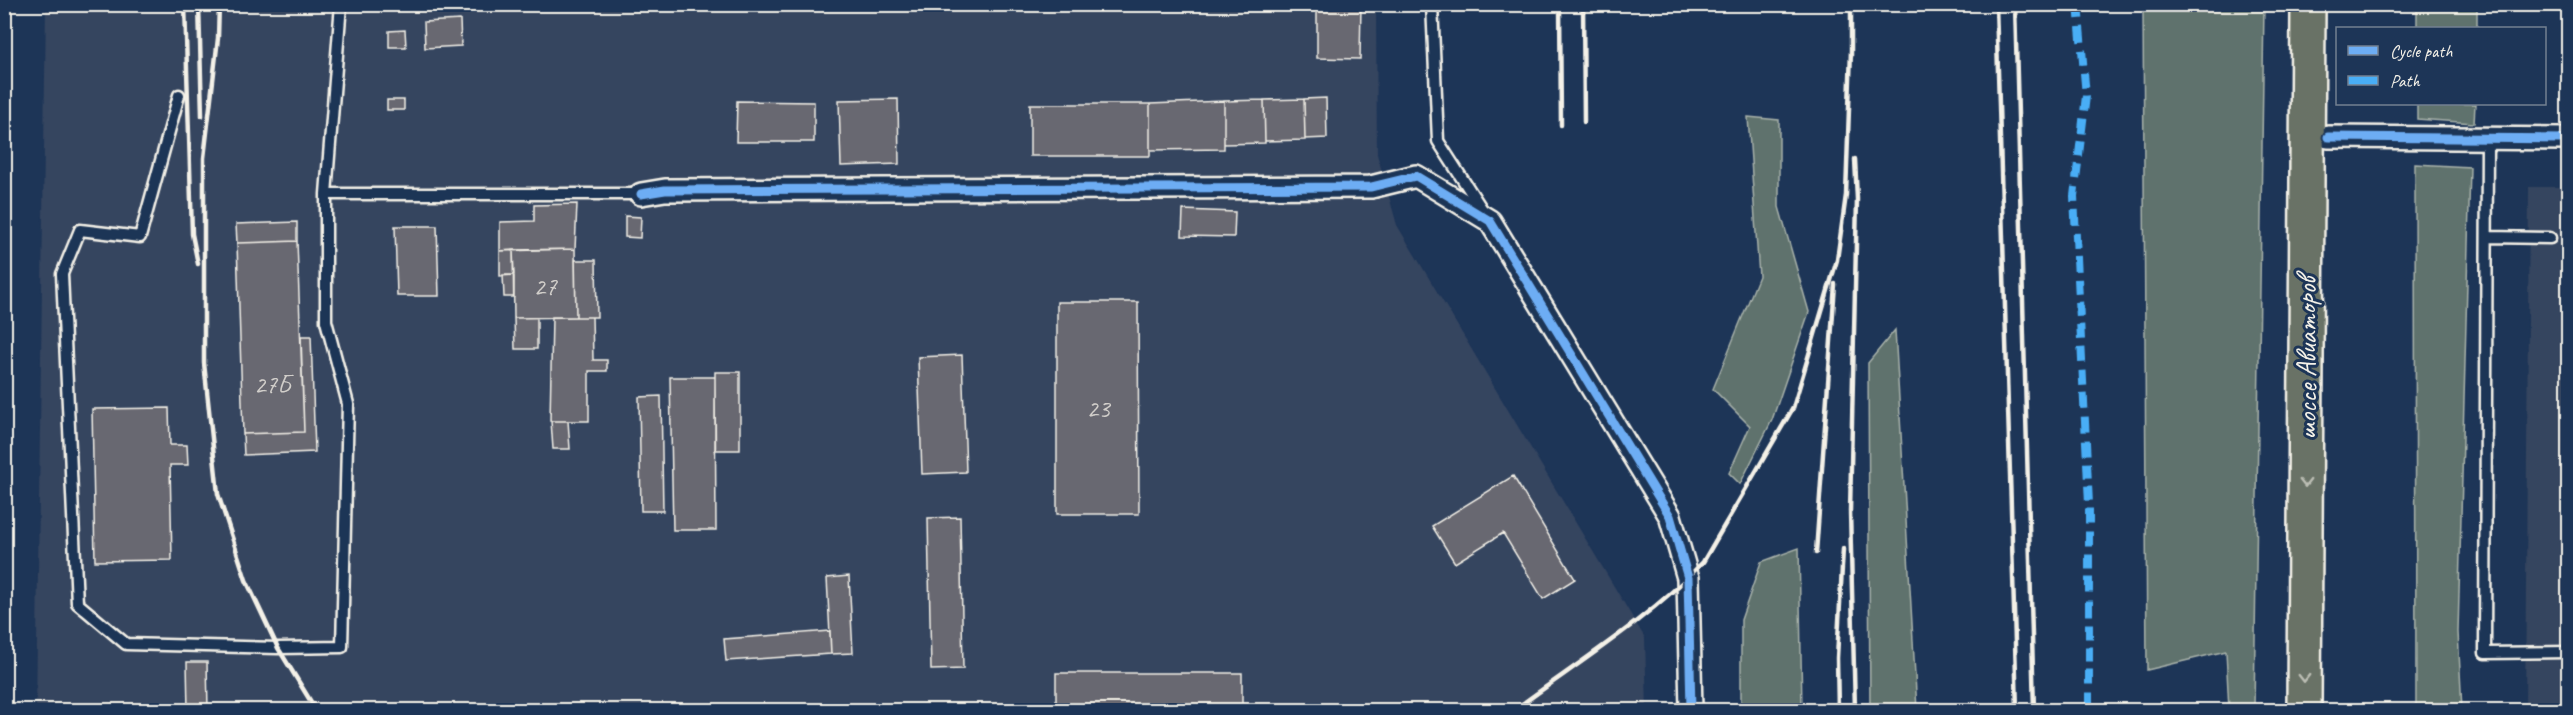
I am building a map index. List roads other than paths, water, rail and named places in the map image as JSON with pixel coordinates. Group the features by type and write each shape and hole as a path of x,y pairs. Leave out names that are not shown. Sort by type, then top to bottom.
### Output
{"main road":[{"name":"шоссе Авиаторов","path":"2304,711 2308,4"},
{"name":"шоссе Авиаторов","path":"2325,711 2329,4"}],"street":[{"path":"2328,137 2568,139"},
{"path":"641,194 665,190 1371,187 1416,176 1490,221 1670,516 1688,578 1691,711"}],"lane":[{"path":"179,95 140,237 80,230 62,274 77,603 126,644 278,648 342,647 348,404 326,321 326,194 341,4"},
{"path":"1431,4 1438,141 1490,221"},
{"path":"2487,138 2485,653 2568,652"},
{"path":"326,194 641,194"},
{"path":"2487,237 2550,238"}],"railway":[{"path":"185,4 192,234 198,264"},
{"path":"199,4 202,116"},
{"path":"219,4 218,38 204,158 204,363 218,494 246,580 278,648 316,710"},
{"path":"1560,4 1561,125"},
{"path":"1583,4 1584,122"},
{"path":"1851,4 1851,57"},
{"path":"1996,4 2017,710"},
{"path":"2015,4 2034,710"},
{"path":"1514,710 1636,622 1703,562 1793,408 1837,260 1846,195 1851,50"},
{"path":"1855,159 1857,199 1850,511 1855,710"},
{"path":"1816,553 1835,284"},
{"path":"1838,710 1837,658 1843,549"}]}
